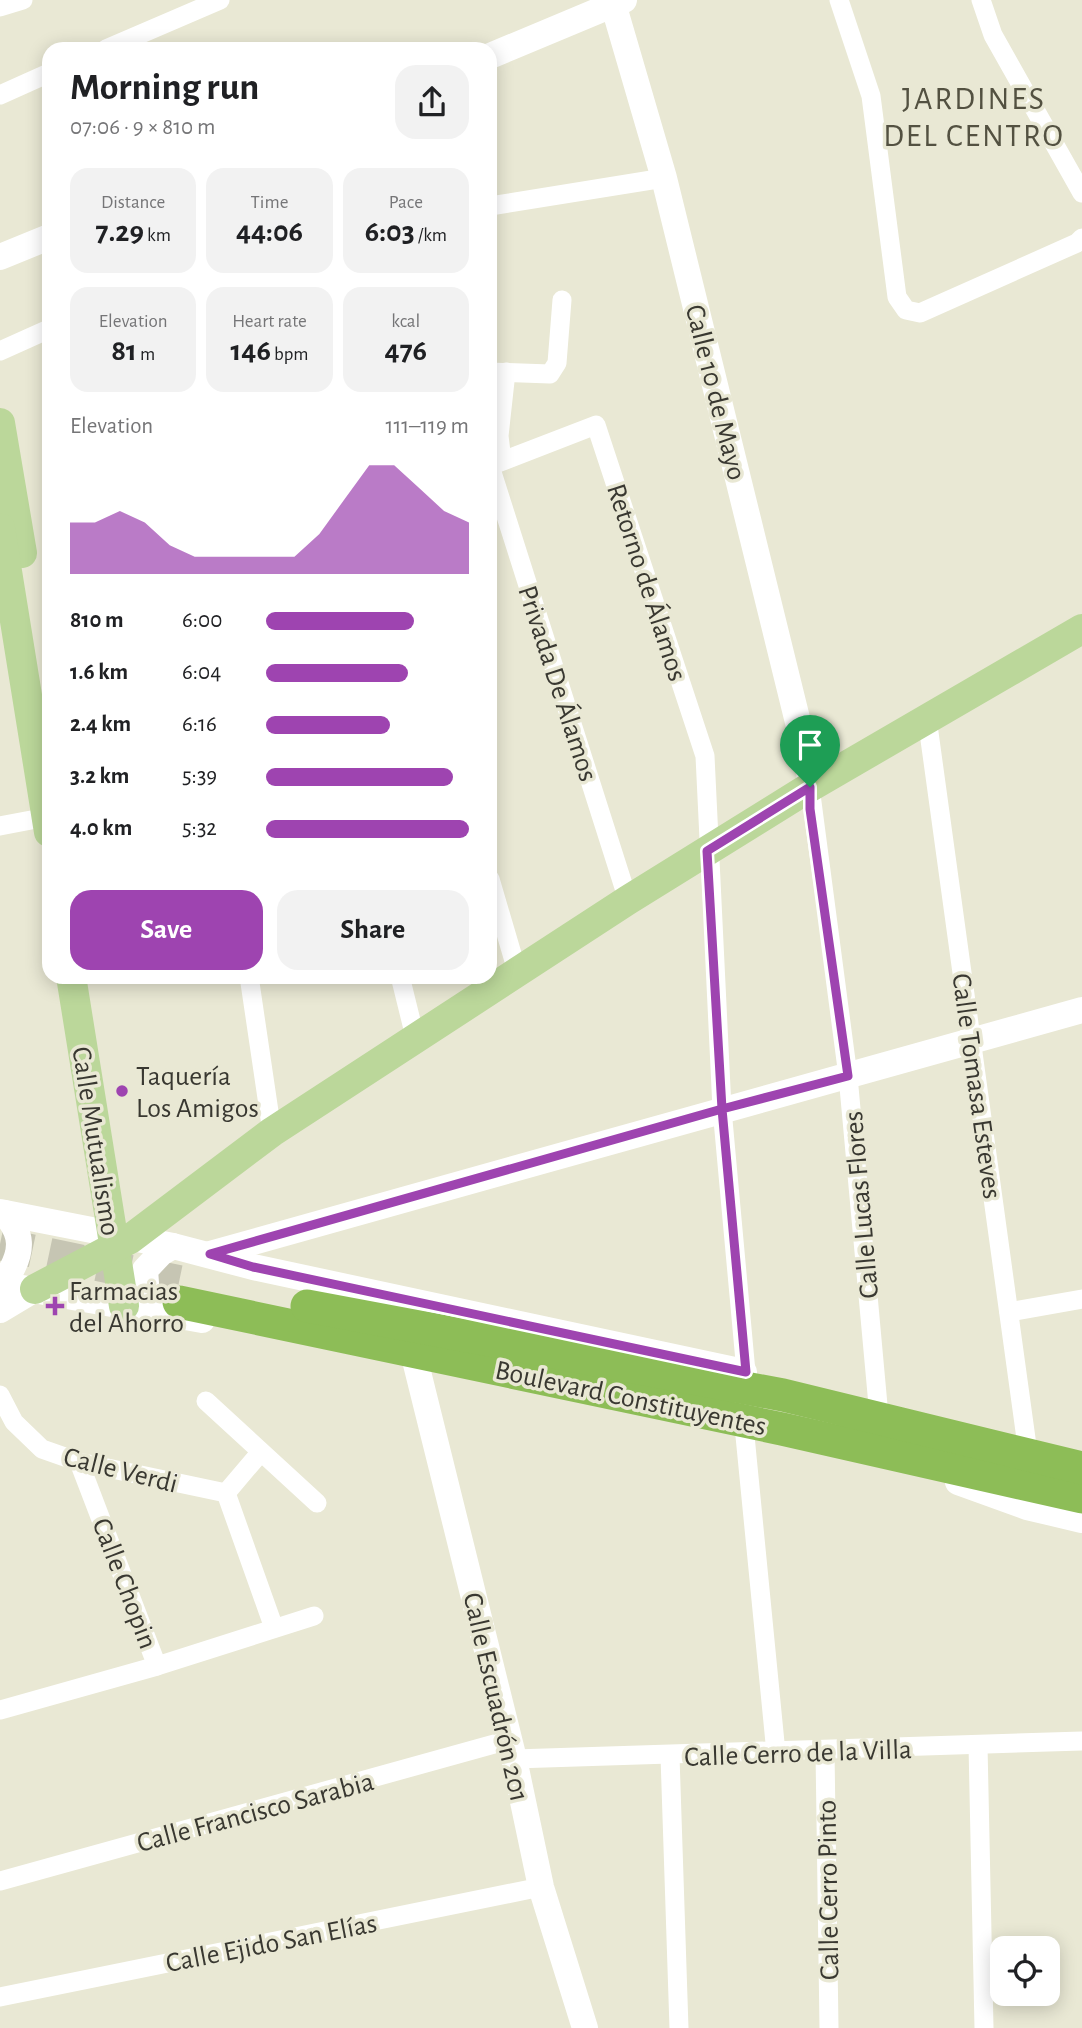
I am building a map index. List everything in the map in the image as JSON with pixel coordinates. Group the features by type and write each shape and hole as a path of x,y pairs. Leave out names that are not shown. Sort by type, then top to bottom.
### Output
{"highway":[{"name":"Boulevard Constituyentes","path":"173,1299 783,1395 879,1416 1082,1468"},
{"name":"Boulevard Constituyentes","path":"173,1299 782,1429 881,1454 1082,1497"}],"main road":[{"path":"0,423 42,677"},
{"path":"0,528 42,785"},
{"path":"7,1289 118,1240 272,1132 416,1041 517,971 628,900 810,787 1082,629"},
{"name":"Calle Mutualismo","path":"72,984 118,1240"},
{"name":"Calle Mutualismo","path":"90,984 124,1306"}],"street":[{"path":"0,7 23,0"},
{"path":"122,42 220,0"},
{"path":"839,0 871,96 897,297 905,310 920,313 1077,243 1082,238"},
{"path":"981,0 993,35 1082,193"},
{"path":"497,53 617,2"},
{"name":"Calle 10 de Mayo","path":"617,2 664,178 805,754 810,787"},
{"path":"0,94 42,77"},
{"path":"497,205 664,178"},
{"path":"0,257 42,240"},
{"path":"498,372 550,374 557,363 562,300"},
{"path":"0,351 42,332"},
{"name":"Privada De Álamos","path":"497,447 498,372"},
{"name":"Retorno de Álamos","path":"497,463 596,425 705,756 707,851"},
{"name":"Privada De Álamos","path":"497,474 628,900"},
{"name":"Calle Tomasa Esteves","path":"927,719 1028,1454"},
{"name":"Calle Lucas Flores","path":"810,787 810,809 848,1076 879,1416"},
{"path":"0,826 42,822"},
{"path":"707,851 722,1109 746,1372"},
{"path":"497,904 517,971"},
{"path":"250,984 272,1132"},
{"path":"402,984 416,1041"},
{"path":"252,1254 722,1109 1082,1010"},
{"path":"2,1212 118,1240 173,1246 210,1254 252,1254 746,1372 783,1395"},
{"path":"2,1212 13,1223 20,1238 20,1255 9,1274 7,1289 124,1306 173,1299"},
{"path":"173,1246 161,1253 145,1270 147,1296 173,1299 416,1364 746,1436 782,1429"},
{"path":"1009,1311 1082,1299"},
{"name":"Calle Escuadrón 201","path":"416,1364 511,1750 541,1887 585,2028"},
{"name":"Calle Verdi","path":"0,1395 13,1422 42,1449 79,1462 226,1493"},
{"path":"206,1401 317,1503"},
{"path":"746,1436 776,1753"},
{"path":"260,1453 226,1493 274,1628"},
{"path":"881,1454 1027,1507 1082,1520"},
{"name":"Calle Chopin","path":"79,1462 157,1666"},
{"path":"0,1710 157,1666 314,1616"},
{"name":"Calle Cerro de la Villa","path":"511,1750 670,1756 1082,1741"},
{"path":"978,1745 984,2028"},
{"name":"Calle Francisco Sarabia","path":"0,1881 511,1750"},
{"name":"Calle Cerro Pinto","path":"825,1751 829,2028"},
{"path":"670,1756 679,2028"},
{"name":"Calle Ejido San Elías","path":"0,1997 541,1887"}],"tunnel":[{"path":"0,1244 185,1283"}],"place":[{"name":"Taquería Los Amigos","path":"122,1091"},
{"name":"Farmacias del Ahorro","path":"55,1306"}],"district":[{"name":"JARDINES DEL CENTRO","path":"974,116"}],"route":[{"path":"810,787 707,851 722,1109 210,1254 253,1267 746,1372 722,1109 848,1076 810,809 810,787"}]}
